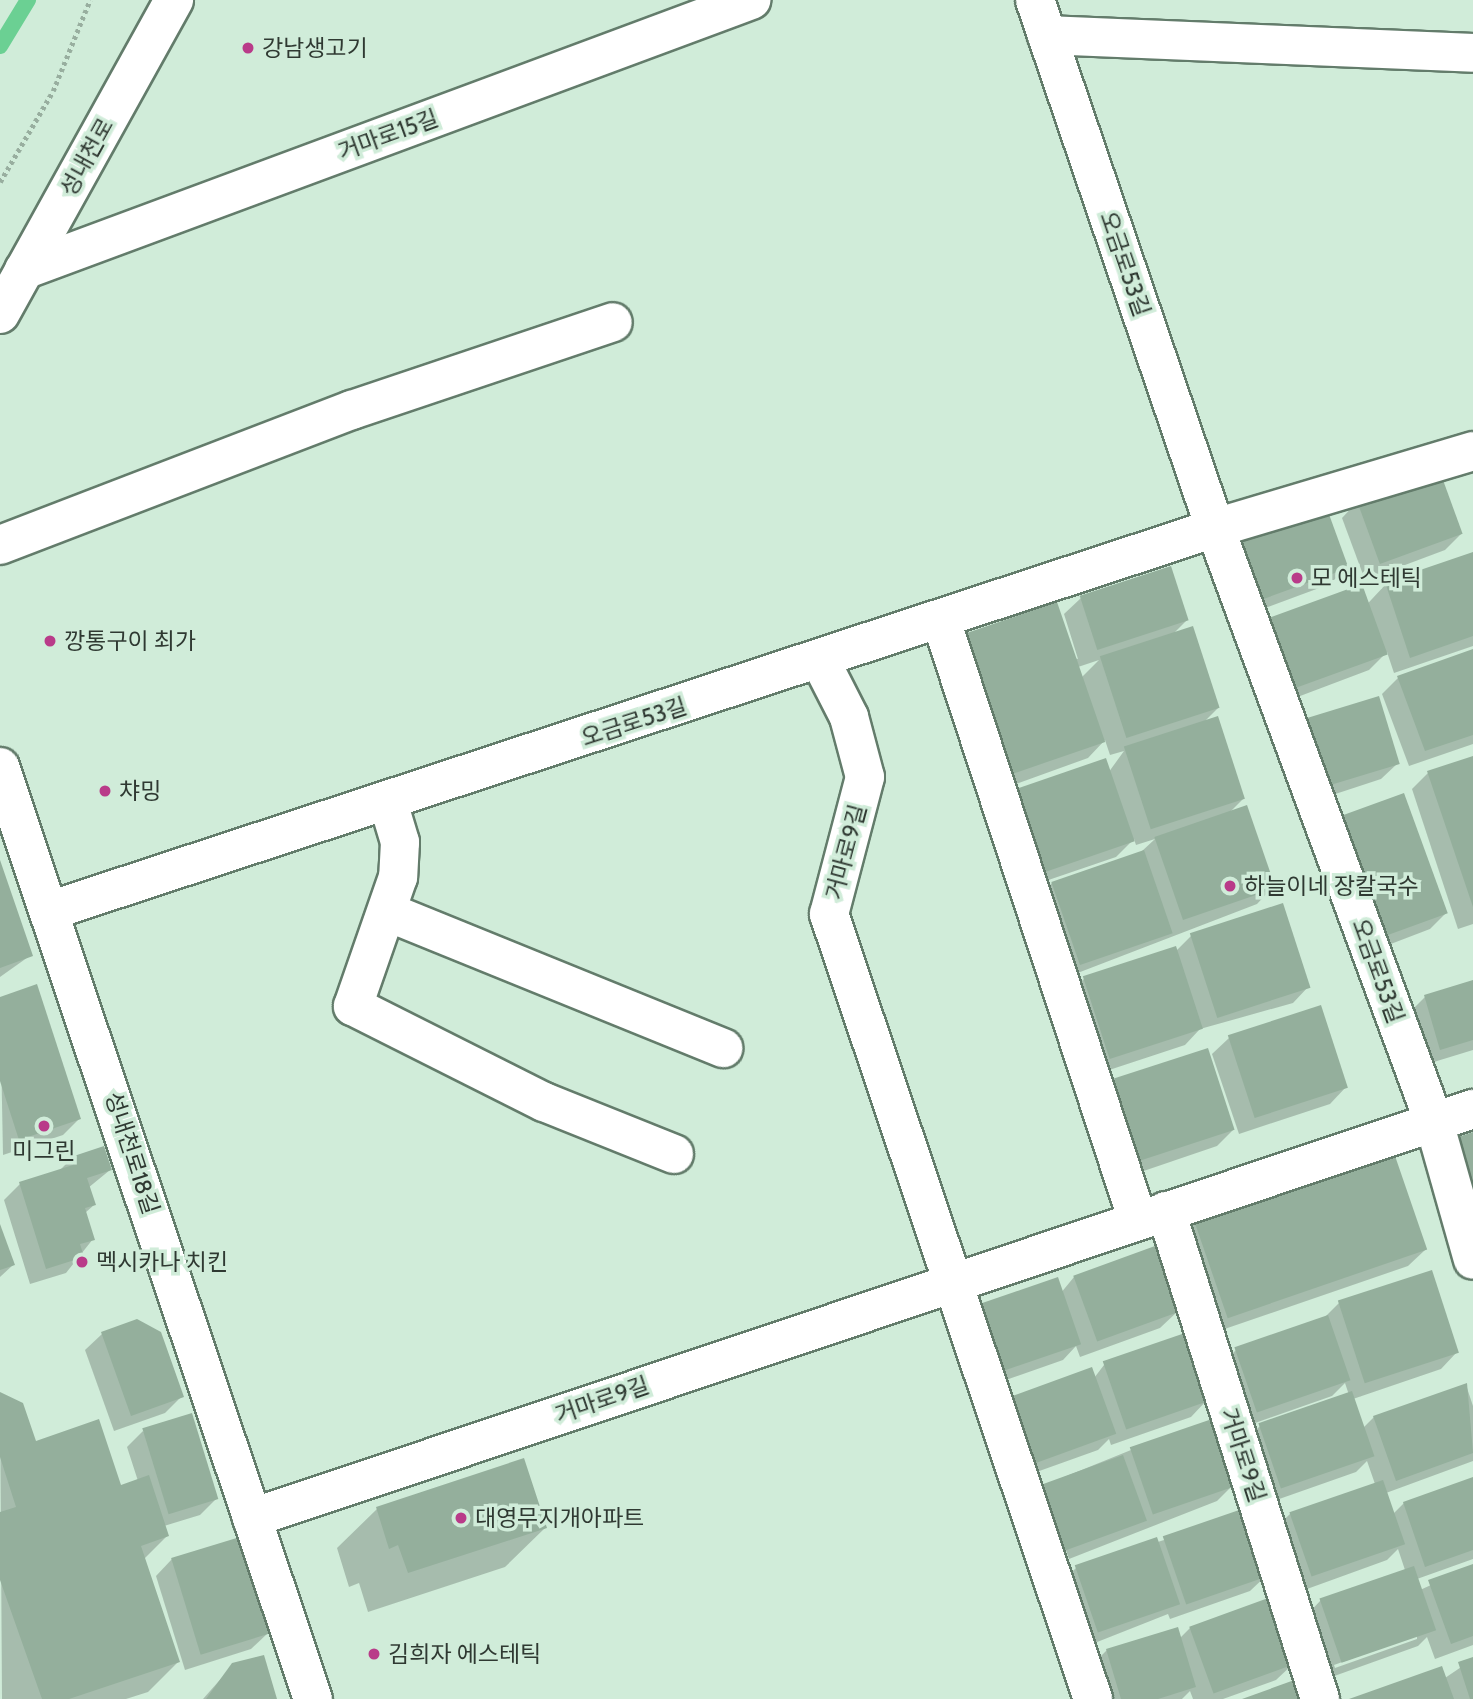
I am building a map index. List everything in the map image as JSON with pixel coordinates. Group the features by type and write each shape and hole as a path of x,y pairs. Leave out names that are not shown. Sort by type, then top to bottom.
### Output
{"street":[{"name":"성내천로","path":"0,314 174,0"},
{"name":"거마로15길","path":"24,270 751,0"},
{"name":"오금로53길","path":"1035,0 1215,528 1434,1122 1473,1260"},
{"path":"1047,35 1473,53"},
{"path":"0,545 352,410 613,322"},
{"name":"오금로53길","path":"52,910 821,662 1215,528 1473,452"},
{"name":"거마로9길","path":"942,622 1320,1699"},
{"name":"거마로9길","path":"821,662 849,717 865,778 829,914 1093,1699"},
{"name":"성내천로18길","path":"0,767 52,910 313,1699"},
{"path":"388,802 400,842 388,912 353,1006 544,1102 674,1154"},
{"path":"388,912 723,1048"},
{"name":"거마로9길","path":"252,1518 1473,1109"}],"path":[{"path":"0,182 53,91 90,0"}],"building":[{"path":"1439,469 1463,534 1380,564 1356,499"},
{"path":"1326,506 1349,568 1259,601 1237,538"},
{"path":"1473,552 1473,636 1410,658 1385,582"},
{"path":"1171,566 1189,620 1097,650 1080,596"},
{"path":"1362,584 1388,654 1287,691 1261,621"},
{"path":"1057,602 1105,742 1013,774 965,634"},
{"path":"1193,626 1220,708 1126,738 1100,656"},
{"path":"1473,649 1473,735 1425,751 1397,676"},
{"path":"1379,696 1400,764 1327,786 1306,718"},
{"path":"1218,716 1245,799 1151,829 1124,747"},
{"path":"1473,756 1473,907 1427,771"},
{"path":"1106,758 1135,841 1043,873 1014,790"},
{"path":"1404,793 1448,913 1378,939 1334,818"},
{"path":"1247,805 1276,888 1183,920 1154,837"},
{"path":"1144,850 1173,933 1080,965 1051,882"},
{"path":"0,860 33,956 0,968"},
{"path":"1283,903 1311,988 1217,1018 1190,933"},
{"path":"1176,946 1203,1029 1110,1059 1083,976"},
{"path":"1473,980 1473,1040 1440,1050 1424,995"},
{"path":"37,984 81,1119 19,1140 0,1081 0,997"},
{"path":"1321,1005 1348,1088 1255,1118 1228,1035"},
{"path":"1208,1048 1235,1130 1140,1160 1114,1079"},
{"path":"1473,1132 1473,1180 1458,1137"},
{"path":"104,1146 112,1170 87,1178 96,1205 85,1208 95,1240 80,1244 84,1257 46,1269 19,1182 73,1165 71,1157"},
{"path":"1394,1153 1427,1249 1228,1318 1194,1222"},
{"path":"0,1224 15,1265 0,1270"},
{"path":"1155,1246 1179,1312 1097,1342 1073,1276"},
{"path":"1432,1270 1459,1353 1365,1383 1338,1301"},
{"path":"1058,1277 1081,1344 999,1372 976,1305"},
{"path":"1328,1315 1350,1380 1257,1412 1234,1347"},
{"path":"137,1319 161,1332 184,1397 131,1416 101,1332"},
{"path":"1185,1333 1208,1401 1126,1429 1103,1361"},
{"path":"1092,1367 1116,1434 1035,1463 1010,1397"},
{"path":"1467,1383 1473,1453 1396,1481 1373,1416"},
{"path":"1352,1391 1374,1456 1281,1488 1258,1423"},
{"path":"0,1392 23,1403 36,1441 99,1419 121,1485 149,1475 169,1536 141,1546 180,1662 69,1699 42,1699 0,1580 0,1512 16,1507 0,1457"},
{"path":"192,1413 218,1499 169,1514 142,1428"},
{"path":"1212,1419 1235,1486 1153,1514 1130,1447"},
{"path":"1123,1455 1147,1521 1065,1551 1041,1485"},
{"name":"대영무지개아파트","path":"524,1458 547,1528 408,1573 398,1545 389,1549 376,1507"},
{"path":"1473,1477 1473,1550 1425,1567 1403,1502"},
{"path":"1383,1480 1405,1544 1312,1577 1289,1512"},
{"path":"1245,1508 1268,1576 1186,1604 1163,1536"},
{"path":"240,1537 270,1634 201,1655 171,1558"},
{"path":"1157,1537 1180,1604 1098,1632 1075,1565"},
{"path":"1473,1564 1473,1636 1451,1644 1428,1580"},
{"path":"1414,1566 1436,1630 1342,1663 1319,1599"},
{"path":"1271,1597 1295,1664 1214,1693 1189,1627"},
{"path":"1178,1627 1196,1687 1158,1699 1121,1699 1106,1649"},
{"path":"264,1655 277,1699 206,1699 232,1663"},
{"path":"1473,1657 1473,1699 1470,1699 1458,1662"},
{"path":"1442,1666 1454,1699 1349,1699"},
{"path":"1300,1678 1307,1699 1242,1699"}],"waterway":[{"path":"0,46 28,0"}],"place":[{"name":"강남생고기","path":"248,48"},
{"name":"모 에스테틱","path":"1297,578"},
{"name":"깡통구이 최가","path":"50,641"},
{"name":"챠밍","path":"105,791"},
{"name":"하늘이네 장칼국수","path":"1230,886"},
{"name":"미그린","path":"44,1126"},
{"name":"멕시카나 치킨","path":"82,1262"},
{"name":"대영무지개아파트","path":"461,1518"},
{"name":"김희자 에스테틱","path":"374,1654"}]}
